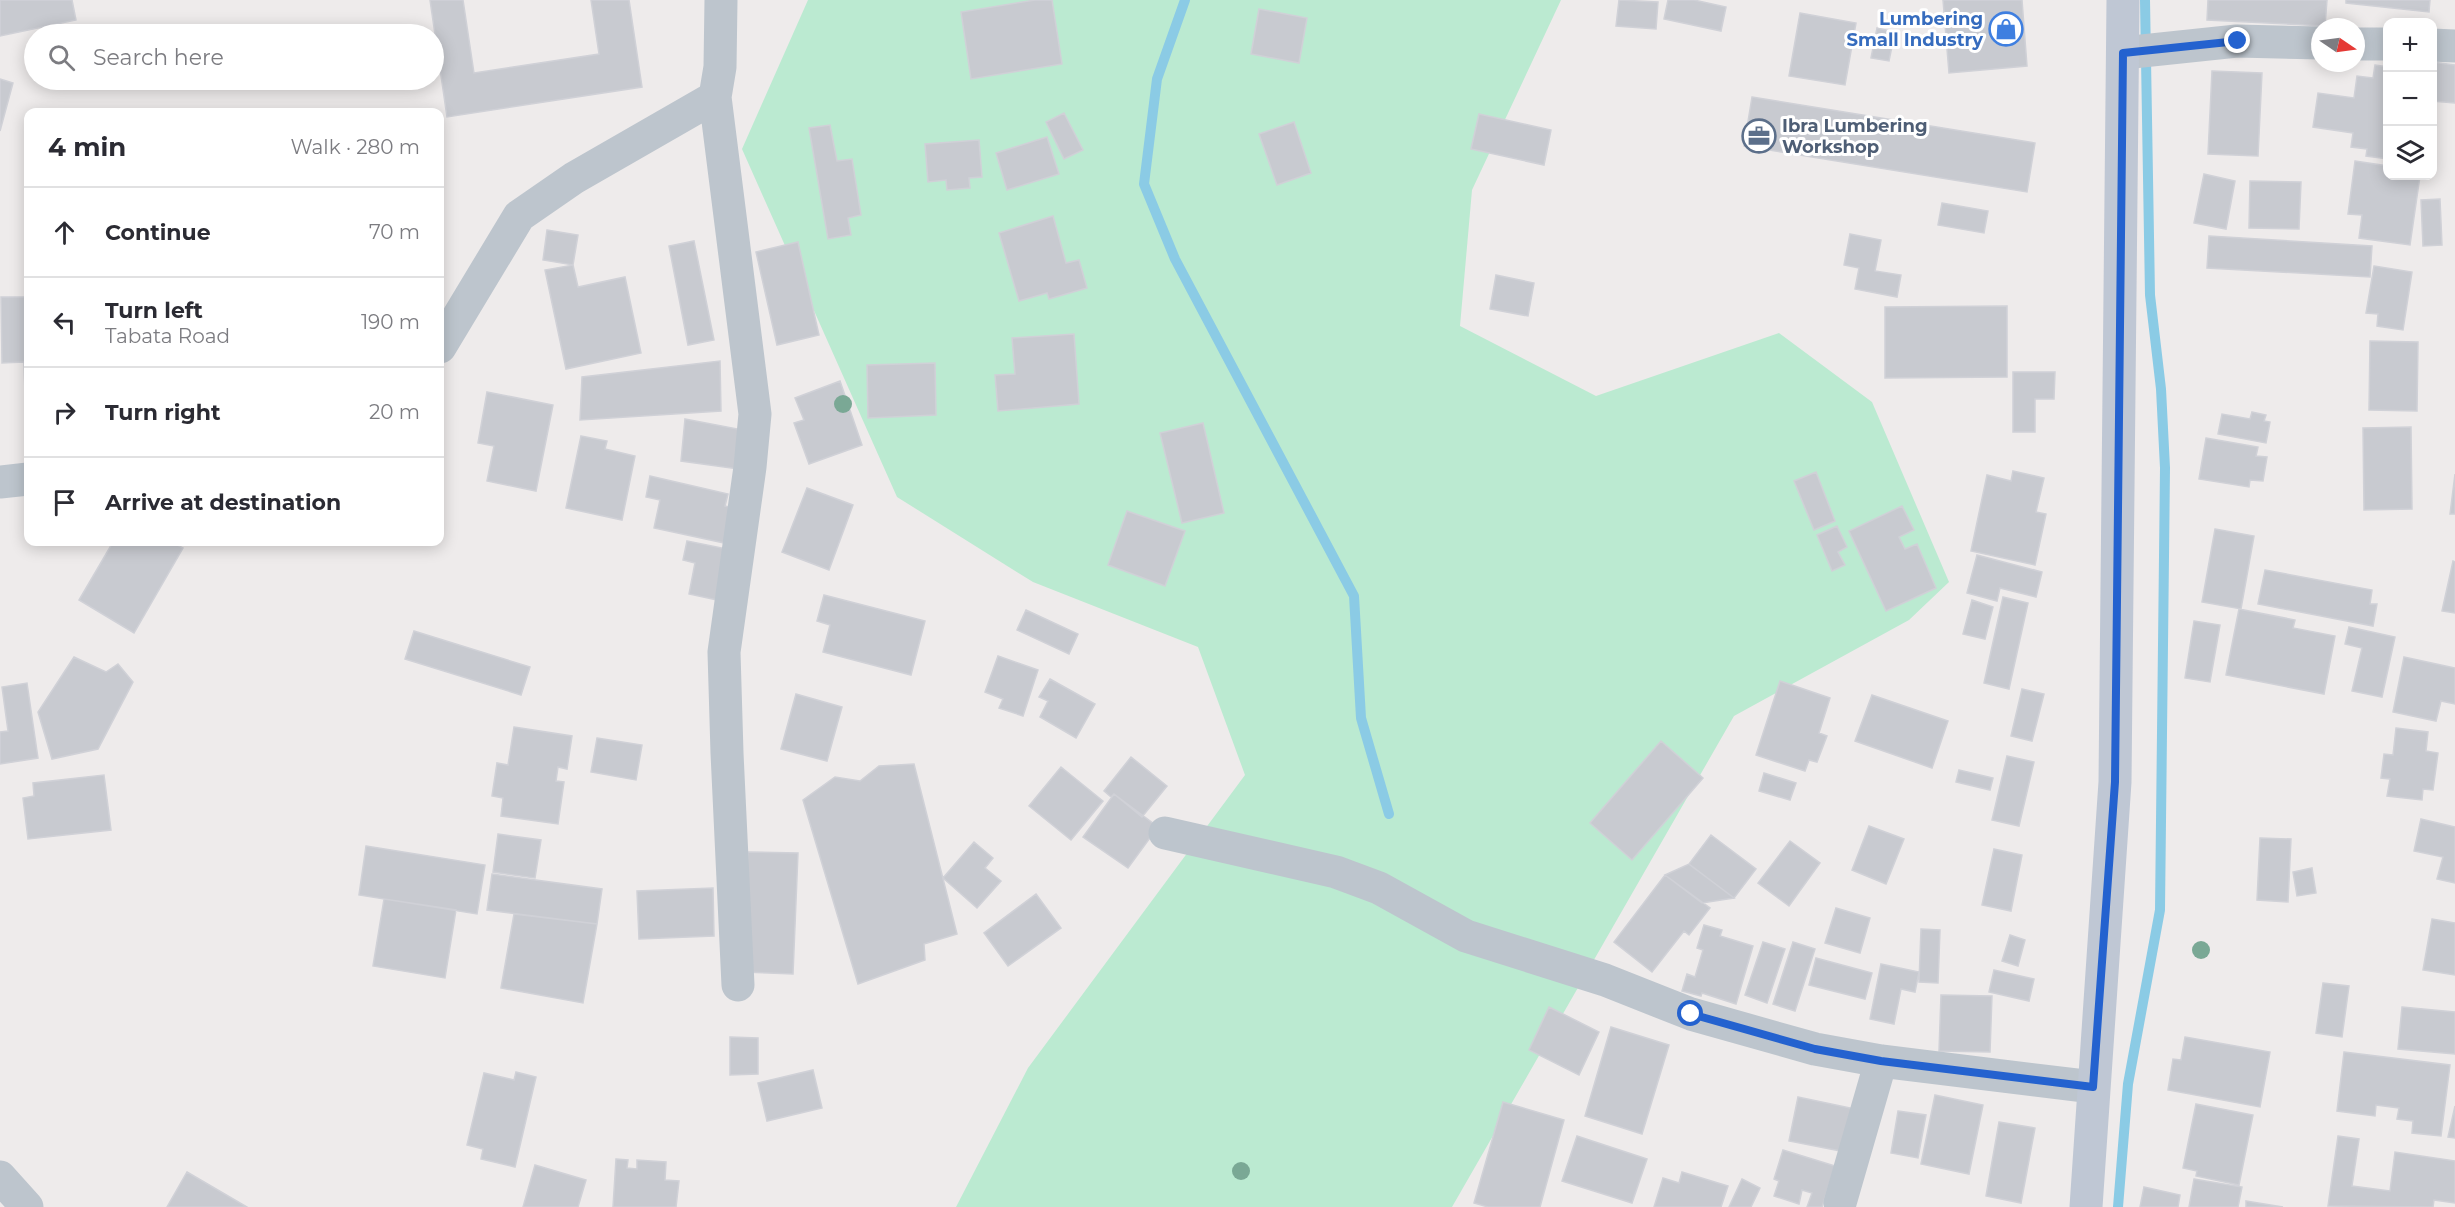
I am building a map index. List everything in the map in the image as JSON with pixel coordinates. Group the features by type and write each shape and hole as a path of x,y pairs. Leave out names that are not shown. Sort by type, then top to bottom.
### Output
{"main road":[{"path":"2086,1207 2115,782 2123,0"}],"street":[{"path":"721,0 720,67 715,97 755,414 750,467 724,652 738,985"},
{"path":"2123,53 2238,41 2311,43"},
{"path":"2365,44 2383,44"},
{"path":"2437,45 2455,46"},
{"path":"444,340 519,216 573,178 715,97"},
{"path":"0,482 24,479"},
{"path":"1165,833 1336,872 1378,888 1466,936 1605,980 1691,1014 1815,1049 1881,1061 2093,1087"},
{"path":"1840,1203 1881,1061"},
{"path":"0,1177 27,1207"}],"green space":[{"path":"808,0 1561,0 1472,190 1460,326 1596,396 1779,333 1872,402 1949,582 1909,620 1734,716 1452,1207 956,1207 1028,1068 1245,775 1198,647 1033,582 897,497 742,149"}],"building":[{"path":"0,0 72,0 76,20 57,24 24,24 24,31 0,36"},
{"path":"430,0 463,0 474,73 599,54 591,0 629,0 642,87 447,117 443,90 444,24 433,24"},
{"path":"1035,0 1052,0 1062,64 971,79 961,12"},
{"path":"1619,0 1658,2 1656,29 1616,26"},
{"path":"1668,0 1694,0 1726,7 1721,31 1664,19"},
{"path":"1943,0 2022,0 2027,66 1949,73"},
{"path":"2208,0 2327,0 2326,18 2311,18 2311,25 2207,20"},
{"path":"2346,0 2430,0 2429,12 2346,3"},
{"path":"1259,9 1307,18 1299,63 1251,54"},
{"path":"1800,13 1856,23 1845,85 1789,76"},
{"path":"1877,28 1895,32 1889,61 1871,58"},
{"path":"2437,63 2455,65 2455,103 2437,101"},
{"path":"2375,65 2383,66 2383,158 2366,156 2367,149 2351,147 2353,133 2313,127 2318,93 2354,98 2357,76 2373,78"},
{"path":"2212,71 2262,73 2258,156 2208,154"},
{"path":"0,79 13,83 0,131"},
{"path":"1752,97 2035,143 2027,192 1744,146"},
{"path":"1064,113 1083,150 1064,159 1046,122"},
{"path":"1479,114 1551,130 1544,165 1471,149"},
{"path":"1294,122 1311,173 1277,185 1259,134"},
{"path":"830,125 837,161 852,159 861,215 848,218 851,235 828,239 809,128"},
{"path":"1047,137 1059,174 1007,190 996,153"},
{"path":"979,140 982,177 969,178 970,188 947,190 946,180 928,182 925,144"},
{"path":"2355,161 2383,165 2383,180 2419,180 2410,245 2359,238 2362,215 2348,214"},
{"path":"2204,174 2235,181 2226,229 2194,223"},
{"path":"2250,181 2301,182 2299,229 2249,228"},
{"path":"2440,199 2442,245 2423,246 2421,200"},
{"path":"1942,203 1988,211 1984,233 1938,225"},
{"path":"1053,216 1066,263 1079,260 1087,288 1049,299 1047,293 1019,301 999,233"},
{"path":"547,230 578,235 573,265 543,260"},
{"path":"1850,234 1881,240 1875,271 1901,275 1897,297 1855,289 1859,268 1844,265"},
{"path":"2209,236 2372,246 2370,277 2207,268"},
{"path":"694,241 714,340 688,345 669,246"},
{"path":"798,242 819,335 777,345 756,252"},
{"path":"573,265 578,287 625,277 641,353 566,369 545,270"},
{"path":"2374,266 2412,272 2403,330 2377,326 2378,314 2366,313"},
{"path":"1496,275 1534,283 1528,316 1490,309"},
{"path":"1,297 24,297 24,362 2,363"},
{"path":"2007,306 2007,377 1885,378 1885,307"},
{"path":"1074,334 1079,404 998,411 995,375 1015,374 1012,338"},
{"path":"2370,341 2418,342 2417,411 2369,410"},
{"path":"720,361 721,411 580,420 582,377"},
{"path":"935,363 936,415 868,418 867,365"},
{"path":"2013,372 2055,372 2054,399 2035,399 2035,432 2013,432"},
{"path":"840,381 862,445 809,464 794,423 804,420 795,398"},
{"path":"487,392 553,405 536,491 487,481 494,446 478,443"},
{"path":"2252,412 2266,415 2264,421 2270,422 2266,443 2218,434 2222,414 2250,419"},
{"path":"685,419 743,430 738,469 681,461"},
{"path":"1203,423 1224,513 1182,523 1160,433"},
{"path":"2411,427 2412,509 2364,510 2363,428"},
{"path":"581,436 607,441 605,449 635,456 622,520 566,508"},
{"path":"2206,438 2258,447 2256,456 2267,457 2263,481 2250,480 2249,487 2199,479"},
{"path":"2013,471 2044,478 2036,512 2046,514 2035,565 1971,551 1987,475 2011,481"},
{"path":"1816,472 1835,521 1814,530 1794,481"},
{"path":"2455,474 2455,514 2450,514"},
{"path":"650,476 728,494 725,506 737,509 729,544 654,528 660,500 646,497"},
{"path":"807,488 853,505 829,570 782,552"},
{"path":"1902,506 1914,530 1899,537 1905,549 1917,544 1936,588 1886,611 1849,531"},
{"path":"1127,511 1185,531 1165,586 1108,565"},
{"path":"1837,526 1847,547 1838,552 1845,565 1832,571 1817,535"},
{"path":"2215,529 2254,536 2241,609 2202,602"},
{"path":"687,541 732,550 722,601 689,594 695,563 683,560"},
{"path":"111,546 179,546 183,548 134,633 79,600"},
{"path":"1977,555 2042,572 2036,597 2000,588 1997,601 1967,593"},
{"path":"2453,561 2455,562 2455,613 2442,611"},
{"path":"2265,570 2372,590 2370,604 2377,604 2373,626 2258,604"},
{"path":"824,595 925,621 911,675 823,652 830,625 817,621"},
{"path":"2003,597 2028,603 2009,689 1984,683"},
{"path":"1972,600 1993,607 1985,639 1963,634"},
{"path":"2239,609 2295,620 2293,628 2335,636 2324,694 2226,675"},
{"path":"1026,610 1078,634 1069,654 1017,630"},
{"path":"2194,621 2220,625 2210,682 2185,678"},
{"path":"2349,627 2395,637 2382,697 2352,691 2362,648 2345,644"},
{"path":"414,631 530,667 521,695 405,659"},
{"path":"998,656 1038,670 1023,716 999,708 1003,699 985,692"},
{"path":"74,657 106,672 118,664 133,682 98,749 52,759 38,712"},
{"path":"2404,657 2455,668 2455,704 2441,701 2436,721 2393,712"},
{"path":"1050,679 1095,704 1076,738 1040,717 1048,701 1039,697"},
{"path":"1780,681 1830,698 1819,733 1827,736 1817,762 1809,760 1805,771 1756,755"},
{"path":"27,683 38,758 0,764 0,732 8,731 2,687"},
{"path":"2022,689 2044,694 2032,741 2011,736"},
{"path":"796,694 842,707 827,761 781,749"},
{"path":"1872,695 1948,721 1932,768 1855,741"},
{"path":"514,727 572,736 567,769 558,767 556,781 564,782 558,824 501,816 503,798 492,796 497,763 508,765"},
{"path":"2396,728 2428,732 2426,751 2438,753 2433,790 2423,789 2422,800 2387,796 2390,779 2381,778 2384,754 2393,755"},
{"path":"597,738 642,745 636,780 591,772"},
{"path":"1661,741 1703,778 1632,860 1590,823"},
{"path":"2007,756 2034,762 2019,826 1992,820"},
{"path":"1131,757 1167,786 1142,817 1114,794 1111,797 1104,791"},
{"path":"914,764 957,934 924,944 925,960 858,984 803,800 835,777 860,781 879,766"},
{"path":"1061,767 1103,801 1071,840 1029,806"},
{"path":"1959,770 1993,778 1990,790 1956,782"},
{"path":"1764,773 1796,783 1790,800 1759,791"},
{"path":"104,775 111,830 28,839 23,798 34,796 33,783"},
{"path":"1114,794 1158,827 1128,868 1083,837"},
{"path":"2421,819 2455,827 2455,883 2437,879 2443,857 2414,851"},
{"path":"1869,826 1904,839 1886,884 1852,870"},
{"path":"498,834 541,840 535,878 493,872"},
{"path":"1711,835 1756,869 1734,898 1689,864"},
{"path":"2260,838 2291,839 2288,902 2257,900"},
{"path":"1790,841 1820,863 1789,906 1758,883"},
{"path":"974,842 993,858 985,868 1001,881 977,908 943,878"},
{"path":"366,846 485,865 477,914 359,895"},
{"path":"1994,849 2022,855 2011,911 1982,905"},
{"path":"748,852 798,853 793,974 742,972"},
{"path":"1689,864 1734,898 1702,903 1665,875"},
{"path":"2312,868 2316,893 2297,896 2293,872"},
{"path":"492,874 602,889 597,924 487,910"},
{"path":"1665,875 1710,908 1689,935 1684,931 1652,972 1614,942"},
{"path":"713,888 714,936 639,939 637,891"},
{"path":"1036,894 1061,928 1008,966 984,933"},
{"path":"384,899 456,910 445,978 373,966"},
{"path":"1836,908 1870,918 1860,953 1825,943"},
{"path":"514,914 597,924 583,1003 501,988"},
{"path":"2432,919 2455,923 2455,975 2423,970"},
{"path":"1704,925 1722,930 1720,936 1753,946 1736,1004 1702,993 1701,996 1682,991 1687,974 1695,977 1703,950 1697,948"},
{"path":"1921,929 1940,930 1938,983 1919,982"},
{"path":"2010,935 2025,940 2018,966 2002,961"},
{"path":"1763,942 1785,949 1767,1003 1745,995"},
{"path":"1793,942 1815,949 1795,1011 1773,1004"},
{"path":"1816,958 1872,973 1865,999 1809,985"},
{"path":"1881,964 1919,972 1915,992 1901,989 1894,1024 1870,1019"},
{"path":"1994,970 2034,979 2029,1001 1989,992"},
{"path":"2323,983 2349,986 2342,1037 2316,1033"},
{"path":"1941,995 1992,996 1990,1052 1939,1051"},
{"path":"1549,1007 1599,1032 1579,1075 1529,1050"},
{"path":"2402,1007 2455,1012 2455,1054 2398,1049"},
{"path":"1611,1027 1669,1045 1642,1134 1585,1116"},
{"path":"730,1037 758,1038 758,1074 730,1075"},
{"path":"2185,1037 2270,1052 2260,1107 2168,1090 2173,1059 2181,1060"},
{"path":"2344,1052 2450,1065 2441,1136 2412,1133 2413,1121 2397,1119 2399,1108 2376,1105 2375,1116 2337,1111"},
{"path":"813,1070 822,1108 767,1121 758,1083"},
{"path":"516,1072 536,1077 515,1167 481,1159 483,1149 467,1145 484,1073 514,1080"},
{"path":"1935,1095 1983,1105 1969,1174 1921,1164"},
{"path":"1798,1097 1860,1110 1851,1153 1789,1141"},
{"path":"1503,1102 1564,1120 1540,1207 1488,1207 1474,1203"},
{"path":"2196,1104 2253,1115 2239,1185 2196,1176 2197,1171 2183,1168"},
{"path":"2455,1106 2455,1138 2448,1137"},
{"path":"1898,1111 1926,1115 1918,1158 1891,1153"},
{"path":"1999,1122 2035,1128 2021,1203 1986,1196"},
{"path":"1577,1136 1647,1159 1632,1203 1562,1181"},
{"path":"2338,1136 2359,1139 2352,1186 2390,1191 2395,1152 2455,1161 2455,1203 2434,1200 2433,1207 2328,1206"},
{"path":"1783,1150 1835,1166 1822,1207 1807,1207 1812,1193 1802,1190 1799,1204 1774,1196 1779,1181 1774,1179"},
{"path":"616,1159 628,1160 627,1168 637,1169 637,1160 666,1162 665,1180 679,1181 676,1207 613,1207"},
{"path":"535,1165 586,1180 578,1207 523,1207"},
{"path":"187,1172 247,1207 167,1207"},
{"path":"1682,1172 1728,1186 1721,1207 1654,1207 1663,1178 1679,1183"},
{"path":"1742,1179 1760,1188 1751,1207 1729,1207"},
{"path":"2194,1179 2242,1187 2238,1207 2189,1207"},
{"path":"2144,1187 2180,1195 2178,1207 2140,1207"},
{"path":"2246,1201 2283,1207 2246,1207"}],"waterway":[{"path":"1185,0 1157,79 1144,184 1175,259 1354,596 1361,718 1389,814"},
{"path":"2118,1207 2128,1084 2160,910 2165,468 2161,389 2150,295 2145,0"}],"place":[{"name":"Lumbering Small Industry","path":"2006,29"},
{"name":"Ibra Lumbering Workshop","path":"1759,136"}],"route":[{"path":"1691,1014 1815,1049 1881,1061 2093,1087 2115,782 2122,326 2123,53 2238,41"}]}
